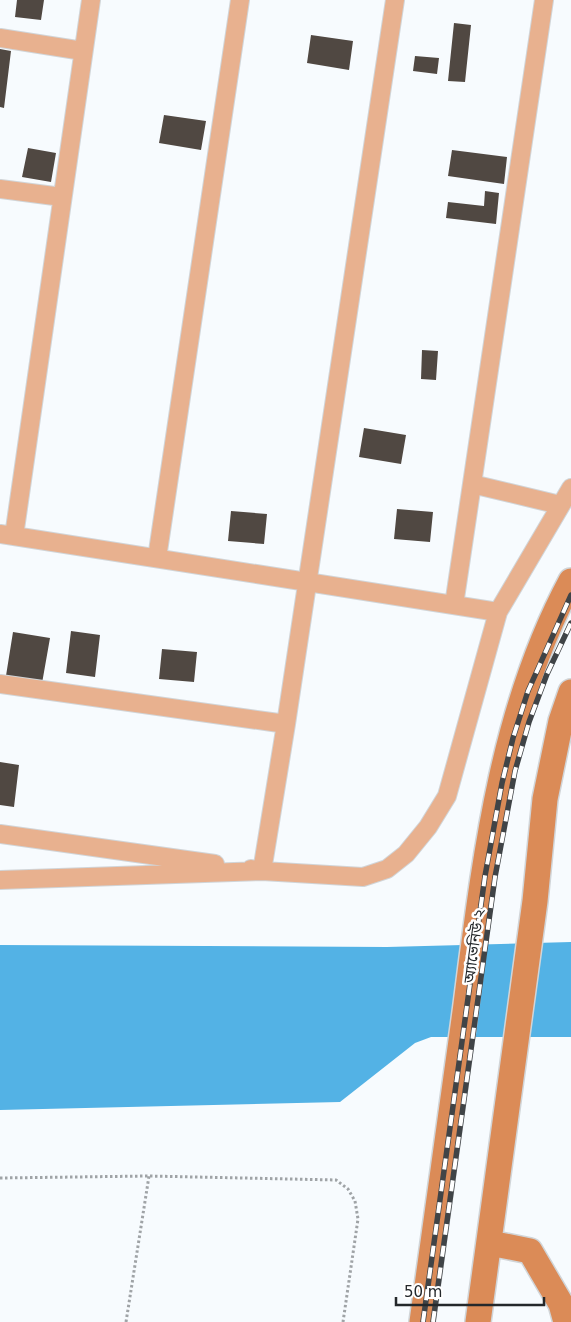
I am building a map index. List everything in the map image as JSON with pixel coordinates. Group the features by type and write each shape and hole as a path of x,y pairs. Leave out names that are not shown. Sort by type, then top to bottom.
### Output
{"main road":[{"name":"অ্যাভেনিউ ২","path":"422,1322 479,901 494,816 523,692 540,646 571,581"},
{"path":"478,1322 535,901 546,799 552,763 571,692"},
{"path":"490,1243 530,1251 561,1304 568,1322"}],"street":[{"path":"91,0 62,197 7,535 498,612"},
{"path":"157,558 240,0"},
{"path":"262,871 286,724 395,0"},
{"path":"454,605 544,0"},
{"path":"0,38 83,51"},
{"path":"0,189 62,197"},
{"path":"472,484 560,505"},
{"path":"0,834 262,871 363,877 386,869 406,854 428,827 446,796 498,612 571,488"},
{"path":"0,684 286,724"},
{"path":"552,763 570,736"},
{"path":"0,880 262,871"},
{"path":"568,1322 571,1306"}],"path":[{"path":"0,1178 149,1176 336,1180 348,1189 355,1201 358,1219 343,1322"},
{"path":"126,1322 149,1176"}],"water":[{"path":"571,942 571,1037 431,1037 415,1043 340,1102 0,1110 0,945 387,947"}],"building":[{"path":"17,0 44,0 41,20 15,17"},
{"path":"454,23 471,25 465,82 448,81"},
{"path":"311,35 353,41 349,70 307,63"},
{"path":"0,49 11,51 4,108 0,107"},
{"path":"415,56 439,58 437,74 413,71"},
{"path":"164,115 206,121 201,150 159,143"},
{"path":"28,148 56,153 51,182 22,177"},
{"path":"452,150 507,157 504,184 448,176"},
{"path":"485,191 499,193 496,224 446,218 448,202 484,206"},
{"path":"422,350 438,351 436,380 421,379"},
{"path":"364,428 406,435 401,464 359,457"},
{"path":"397,509 433,512 430,542 394,539"},
{"path":"231,511 267,514 264,544 228,541"},
{"path":"71,631 100,635 95,677 66,673"},
{"path":"13,632 50,638 41,689 5,682"},
{"path":"162,649 197,652 194,682 159,679"},
{"path":"0,762 19,765 14,807 0,805"}],"railway":[{"path":"423,1322 485,876 502,783 513,738 528,691 571,595"},
{"path":"433,1322 495,877 515,771 529,722 547,674 571,623"}]}
